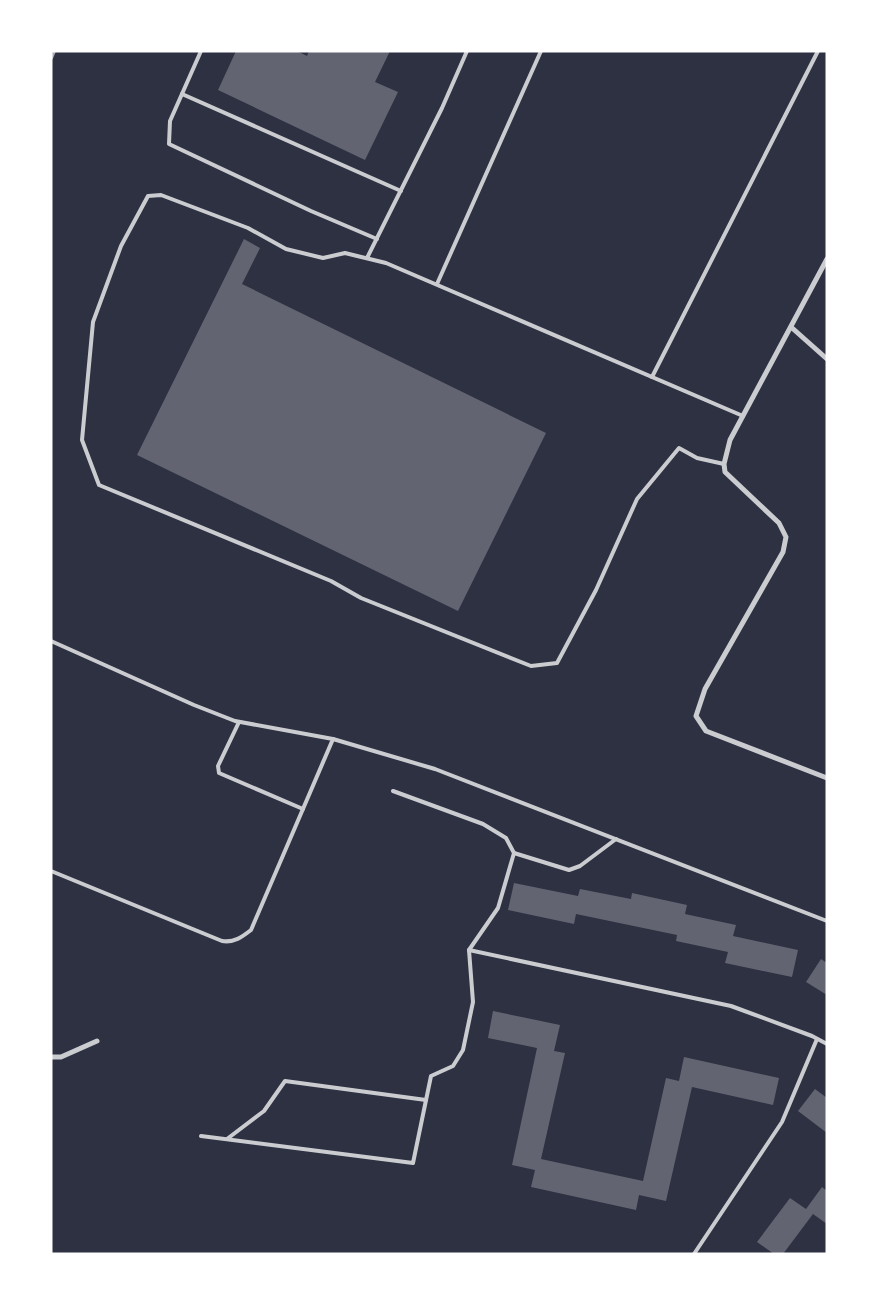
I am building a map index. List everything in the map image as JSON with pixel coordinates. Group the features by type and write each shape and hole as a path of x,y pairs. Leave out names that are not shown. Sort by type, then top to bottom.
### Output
{"street":[{"path":"827,259 730,440 724,464 725,472 779,524 786,537 783,552 705,689 696,716 706,731 827,778"},
{"path":"791,327 827,359"},
{"path":"51,1057 61,1058 97,1040"}],"lane":[{"path":"201,51 170,120 168,144 302,207 377,239"},
{"path":"368,258 467,51"},
{"path":"437,284 542,51"},
{"path":"652,378 818,51"},
{"path":"182,94 401,191"},
{"path":"724,464 697,458 679,448 637,499 596,590 557,663 531,666 361,598 331,581 99,485 82,440 93,322 121,246 148,196 162,195 248,228 286,249 323,258 345,253 386,263 743,416"},
{"path":"51,641 194,705 240,722 333,739 435,769 827,920"},
{"path":"240,722 218,766 219,773 303,810"},
{"path":"51,871 190,929 229,942 252,930 333,739"},
{"path":"201,1136 413,1163 431,1076 453,1066 463,1050 472,1002 469,950 498,908 514,853 506,838 483,824 393,790"},
{"path":"514,853 569,870 580,866 616,839"},
{"path":"469,950 731,1006 827,1044"},
{"path":"694,1254 782,1122 818,1039"},
{"path":"227,1139 264,1111 285,1081 426,1100"}],"building":[{"path":"236,51 297,51 307,56 309,51 390,51 375,82 398,92 365,160 218,90"},
{"path":"244,239 260,248 242,284 546,433 458,611 137,455"},
{"path":"514,883 578,896 580,889 631,899 632,893 687,905 685,914 736,925 733,936 798,950 792,977 725,963 728,952 676,941 677,935 576,914 574,924 508,910"},
{"path":"821,959 827,963 827,995 806,982"},
{"path":"493,1011 560,1025 554,1051 565,1053 541,1159 643,1181 666,1078 679,1081 684,1057 779,1078 773,1105 692,1087 666,1201 639,1195 636,1210 531,1187 535,1170 512,1165 537,1048 488,1038"},
{"path":"815,1089 827,1098 827,1133 798,1111"},
{"path":"822,1187 827,1191 827,1224 813,1214 783,1254 774,1254 757,1242 790,1198 806,1209"}],"railway":[{"path":"51,58 54,51"}]}
